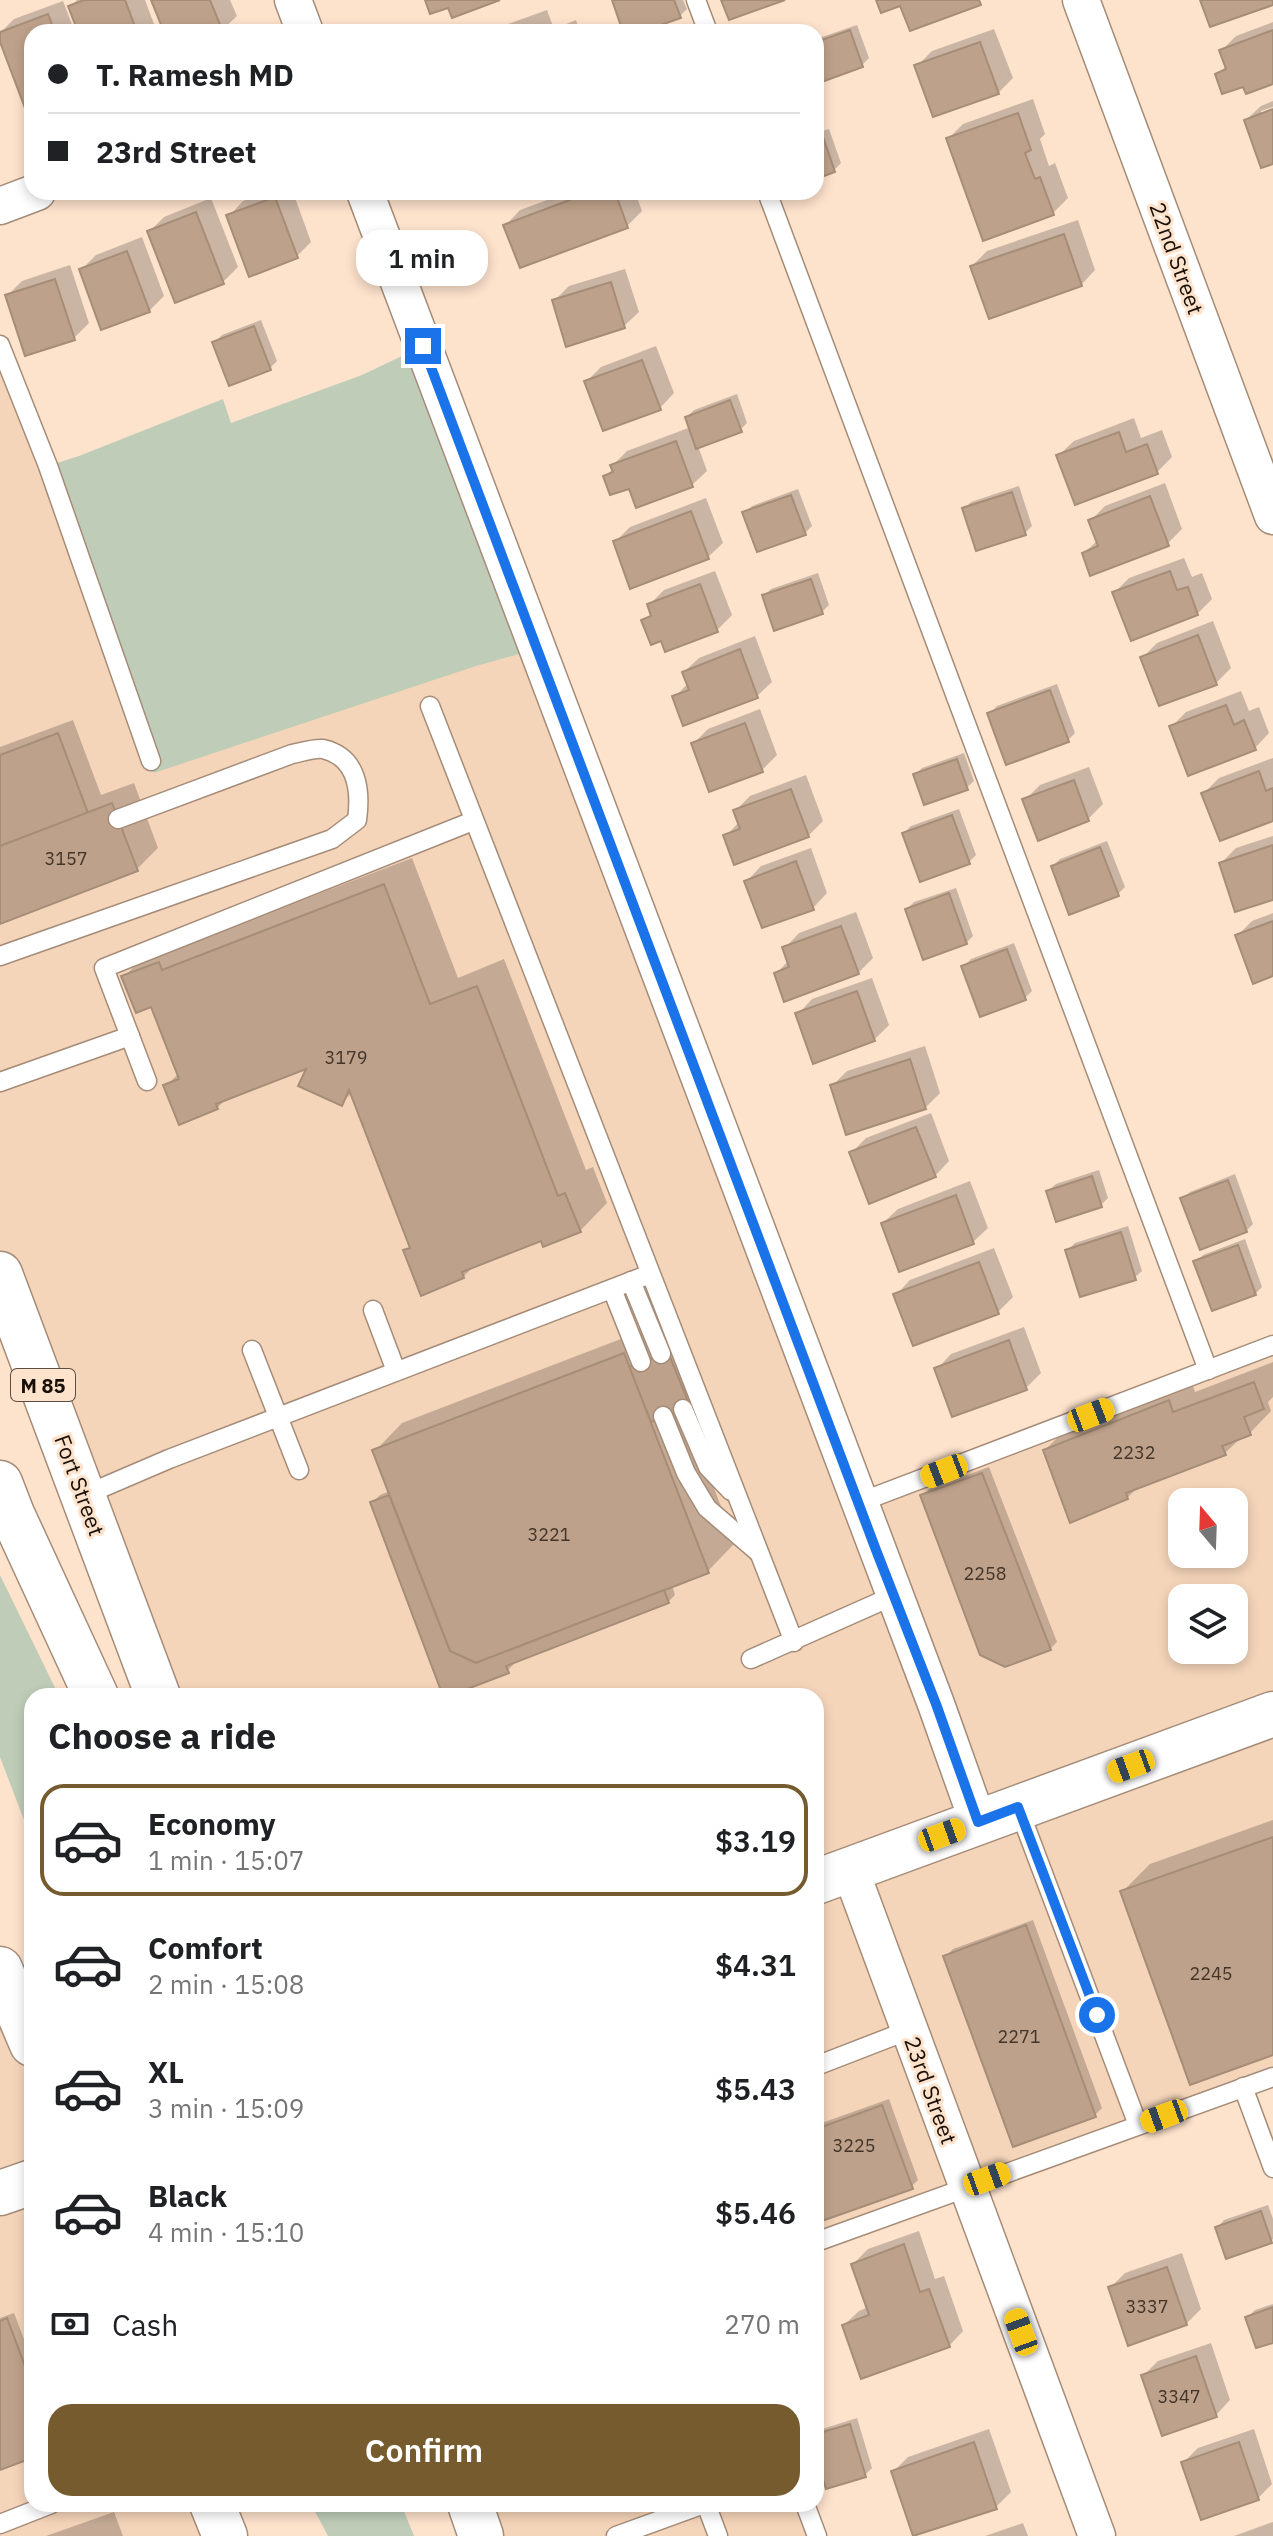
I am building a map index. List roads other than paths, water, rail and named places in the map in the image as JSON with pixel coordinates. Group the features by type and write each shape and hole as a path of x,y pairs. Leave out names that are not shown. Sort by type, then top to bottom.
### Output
{"main road":[{"name":"Fort Street","path":"0,1274 155,1688"},
{"path":"0,1483 92,1688"},
{"path":"833,1875 1273,1714"},
{"path":"0,1969 24,2025"},
{"path":"0,2193 24,2185"},
{"path":"215,2512 225,2536"},
{"path":"473,2512 481,2536"}],"street":[{"path":"293,0 302,24"},
{"name":"22nd Street","path":"1081,0 1273,516"},
{"path":"0,206 24,197"},
{"path":"368,200 893,1596 936,1704 998,1814"},
{"name":"23rd Street","path":"833,1875 909,2030 1097,2536"}],"lane":[{"path":"696,0 705,24"},
{"path":"770,200 1208,1370"},
{"path":"0,345 48,466 151,761"},
{"path":"430,706 794,1642"},
{"path":"0,956 332,839 357,820 360,797 354,772 345,758 321,749 292,754 118,819"},
{"path":"147,1081 104,968 473,821"},
{"path":"0,1082 130,1036"},
{"path":"85,1495 169,1459 650,1274"},
{"path":"631,1281 661,1354"},
{"path":"612,1289 641,1362"},
{"path":"373,1310 396,1371"},
{"path":"858,1503 1273,1345"},
{"path":"252,1350 299,1470"},
{"path":"683,1409 708,1467 738,1499"},
{"path":"663,1416 686,1473 707,1508 760,1554"},
{"path":"751,1659 893,1596"},
{"path":"998,1814 1138,2125"},
{"path":"824,2063 909,2030"},
{"path":"824,2239 1273,2077"},
{"path":"1243,2087 1273,2168"},
{"path":"0,2524 31,2512"},
{"path":"616,2536 683,2512"},
{"path":"708,2512 718,2536"},
{"path":"808,2512 817,2536"}]}
